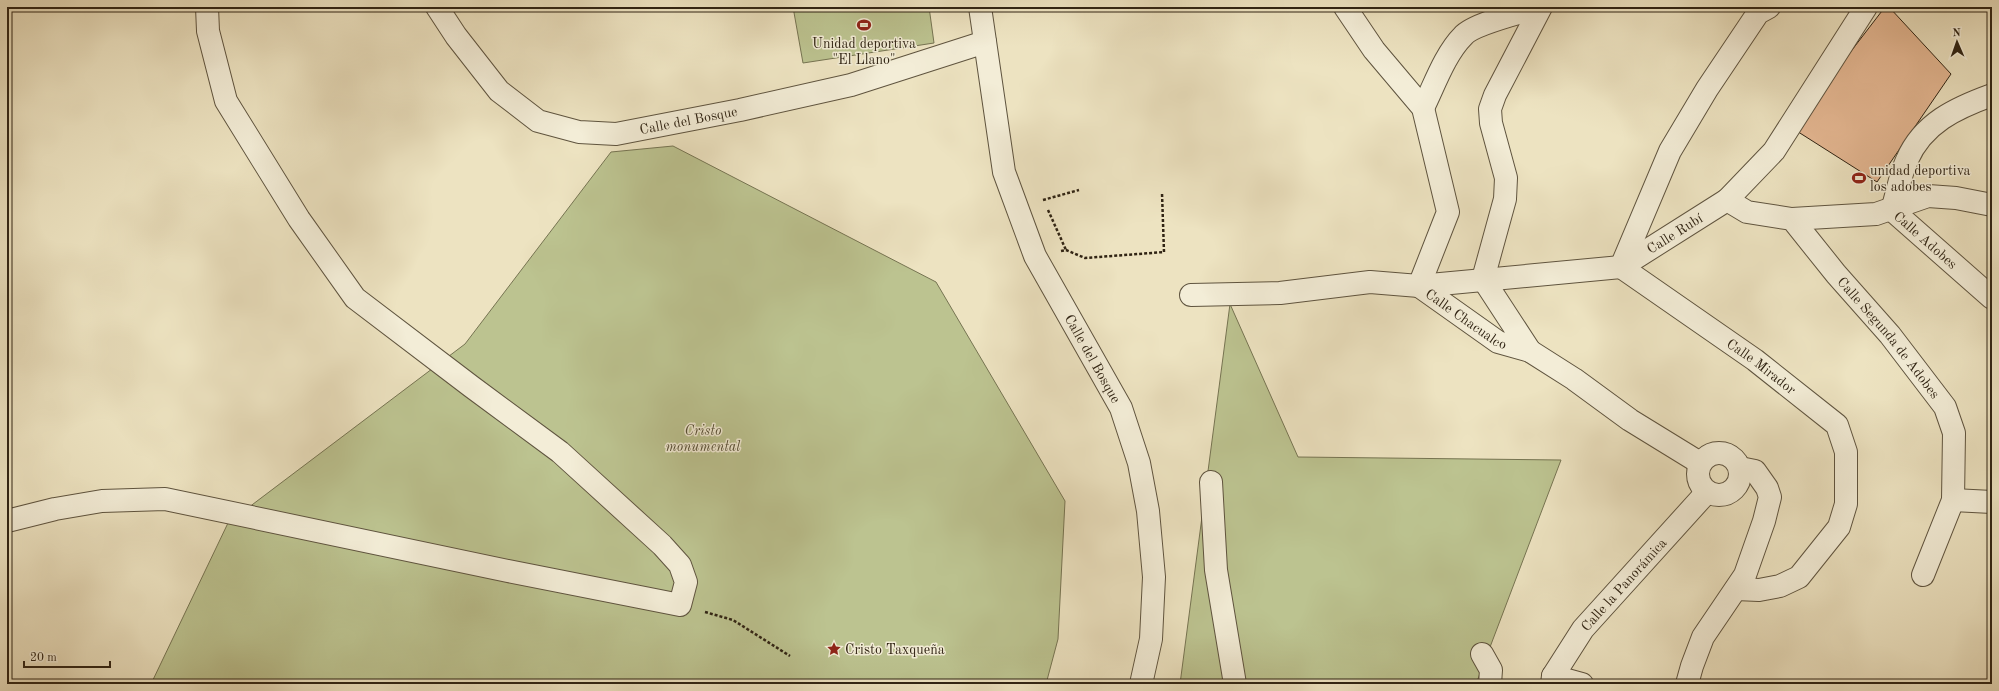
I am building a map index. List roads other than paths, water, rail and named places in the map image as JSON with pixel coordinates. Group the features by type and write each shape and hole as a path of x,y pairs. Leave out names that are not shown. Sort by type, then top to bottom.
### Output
{"street":[{"path":"7,521 55,509 102,500 165,499 575,585 680,605 686,582 680,565 662,544 560,452 355,298 299,219 226,101 208,31 207,7"},
{"name":"Calle del Bosque","path":"437,7 456,36 499,91 538,121 579,132 616,134 740,110 851,85 985,42"},
{"name":"Calle del Bosque","path":"980,7 1004,172 1036,256 1121,408 1139,463 1148,511 1154,577 1151,639 1141,684"},
{"name":"Calle Chacualco","path":"1345,7 1374,50 1423,108 1448,212 1419,286 1498,342 1530,351 1574,379 1630,420 1700,463"},
{"path":"1423,108 1446,60 1463,35 1487,23 1541,7"},
{"path":"1530,351 1483,279 1505,199 1506,178 1491,123 1490,109 1495,95 1541,7"},
{"path":"1191,295 1280,292 1370,282 1419,286 1621,267 1670,151 1707,89 1758,13 1769,7"},
{"path":"1866,7 1774,152 1728,200 1748,212 1792,219 1876,214 1892,210 1928,196 1956,198 1992,205"},
{"name":"Calle Adobes","path":"1992,95 1958,108 1921,135 1906,160 1892,210 1992,298"},
{"name":"Calle Rubí","path":"1621,267 1728,200"},
{"name":"Calle Segunda de Adobes","path":"1792,219 1836,274 1890,335 1945,408 1954,433 1953,500"},
{"name":"Calle Mirador","path":"1621,267 1755,360 1837,425 1846,452 1846,504 1839,527 1798,576 1780,586 1759,590 1736,589"},
{"path":"1719,453 1728,454 1736,460 1740,468 1739,482 1731,492 1723,495 1714,495 1707,492 1701,486 1698,478 1700,463 1705,457 1719,453"},
{"path":"1688,684 1692,666 1703,637 1745,575 1755,550 1770,497 1767,488 1755,472 1740,468"},
{"path":"1211,482 1216,570 1235,684"},
{"name":"Calle la Panorámica","path":"1553,680 1583,628 1707,492"},
{"path":"1923,575 1953,500 1992,502"},
{"path":"1482,654 1491,670 1490,684"},
{"path":"1553,680 1582,684"}],"place":[{"name":"Unidad deportiva \"El Llano\"","path":"864,25"},
{"name":"unidad deportiva los adobes","path":"1859,178"},
{"name":"Cristo Taxqueña","path":"834,649"}],"park label":[{"name":"Cristo monumental","path":"703,438"}]}
